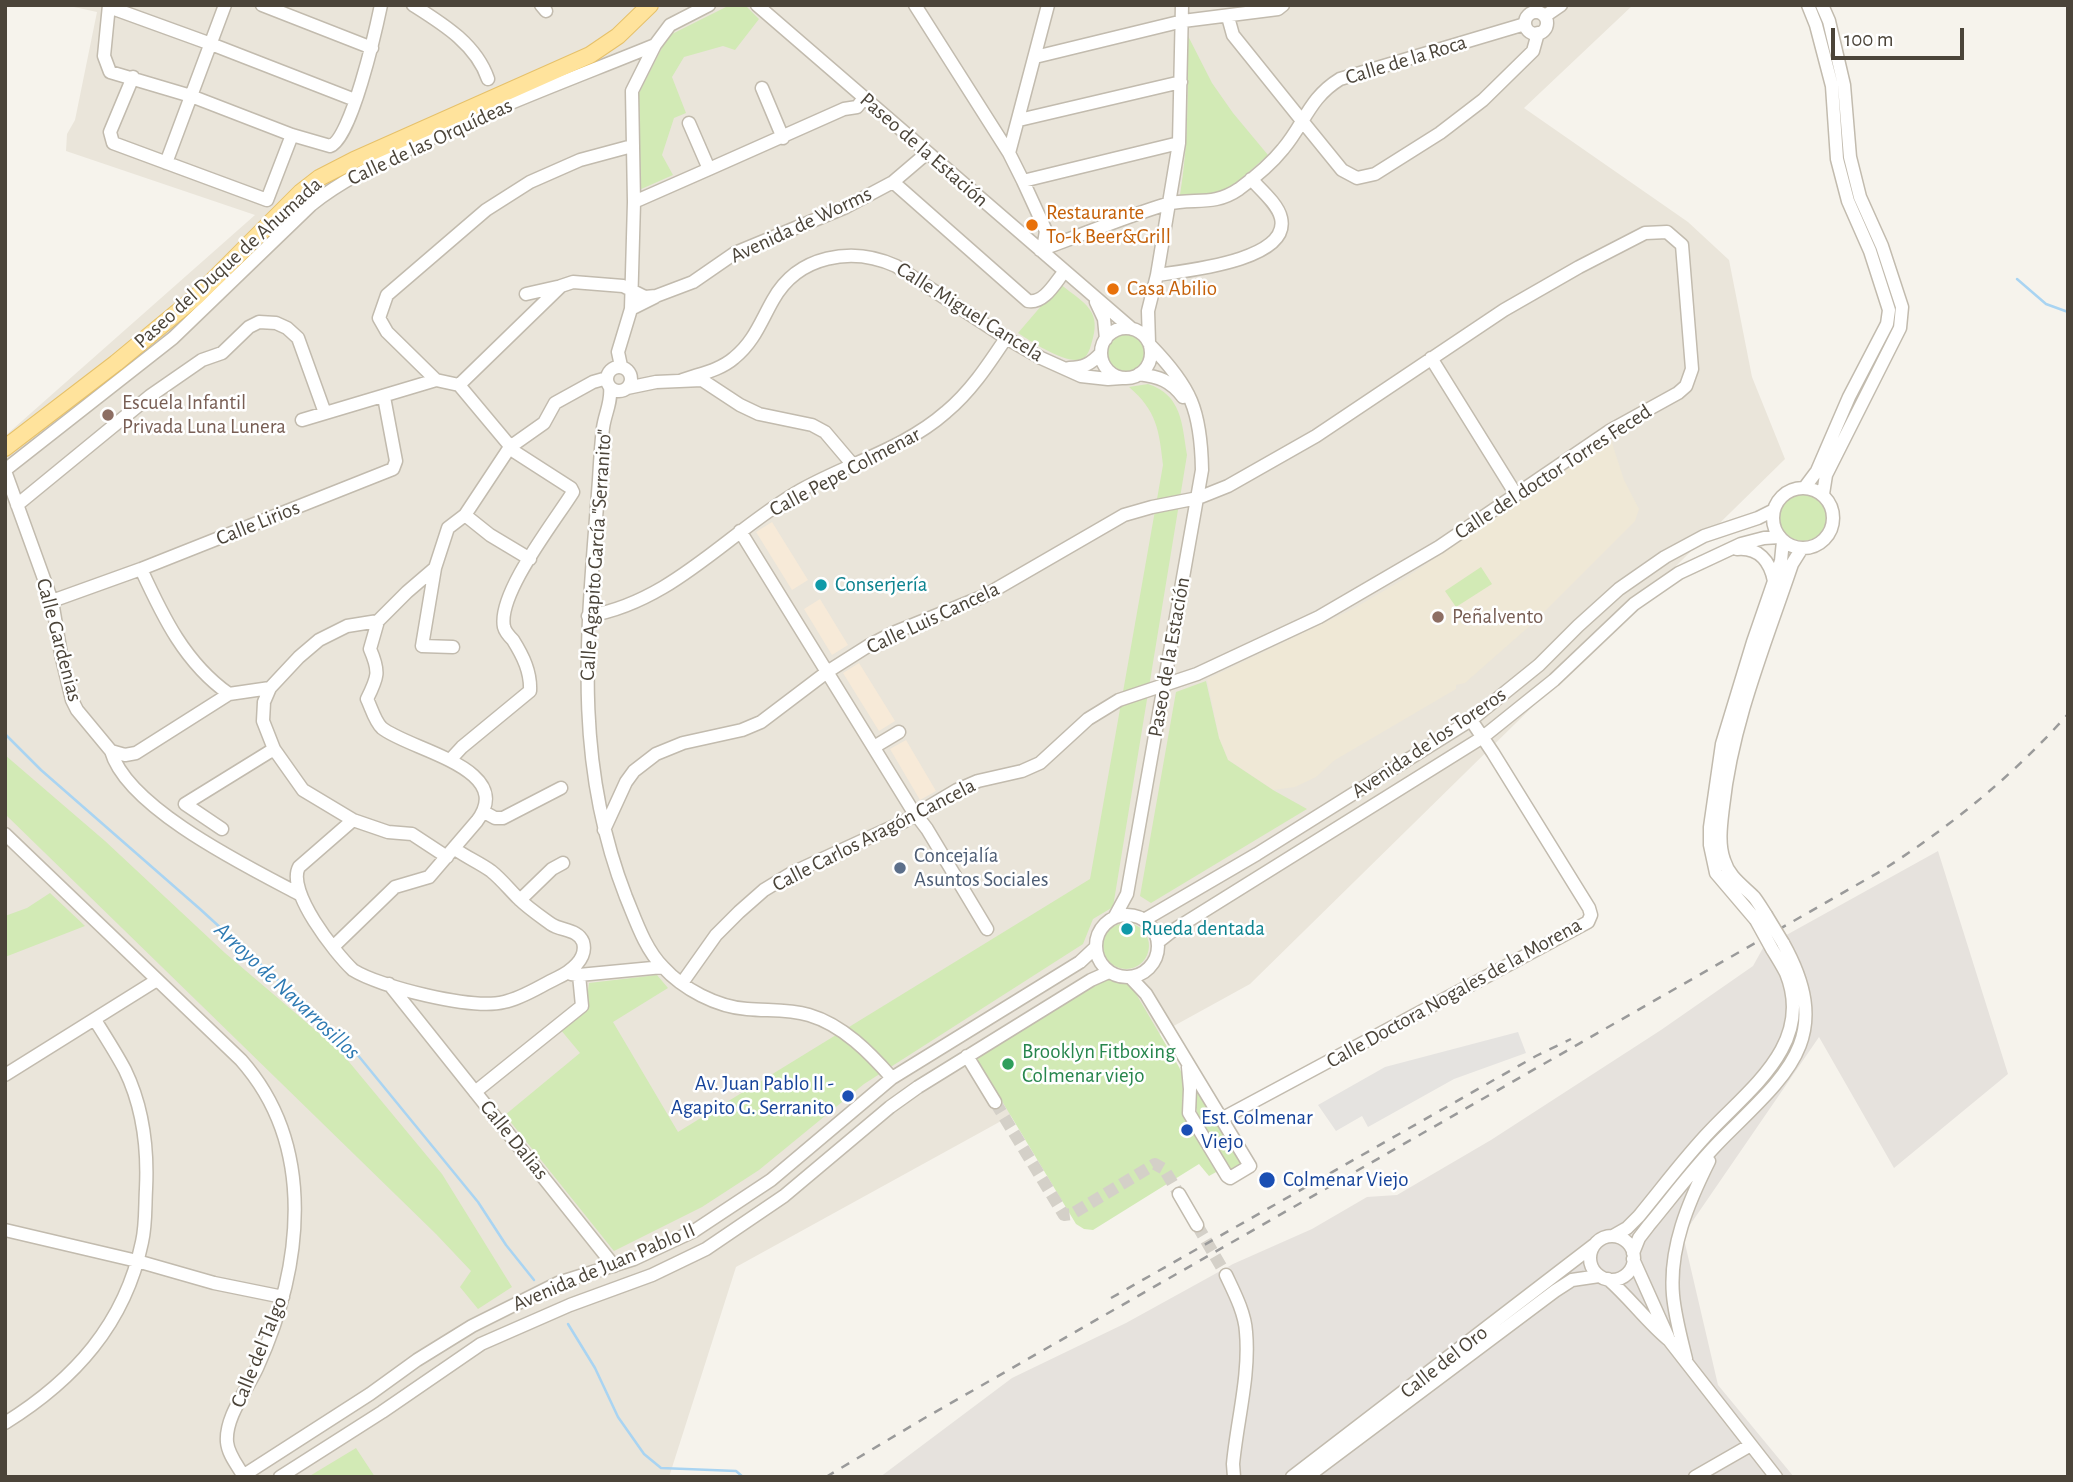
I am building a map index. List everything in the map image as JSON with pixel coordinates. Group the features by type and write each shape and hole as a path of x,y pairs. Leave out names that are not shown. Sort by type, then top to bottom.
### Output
{"main road":[{"name":"Paseo del Duque de Ahumada","path":"5,448 116,363 197,296 301,192 319,178 590,55 618,36 650,5"}],"street":[{"path":"166,163 225,5"},
{"path":"262,5 372,48"},
{"path":"355,100 109,6 104,56 110,72 191,96 325,146 335,145 342,135 355,100 372,48 381,5"},
{"path":"413,5 461,39 484,67 488,79"},
{"path":"453,647 422,646 435,568 448,528 465,515 510,447 544,423 555,403 593,382 609,382 617,391 626,389 632,380 618,352 631,309 633,291 632,91 670,24 709,5"},
{"name":"Paseo de la Estación","path":"757,5 820,60 853,104 892,122 1133,330"},
{"path":"915,5 1009,153 1046,230 1040,250"},
{"path":"1009,153 1048,5"},
{"path":"1149,344 1145,337 1133,330 1121,329 1106,339 1101,353 1105,367 1115,376 1122,378 1139,374 1149,362 1149,344 1148,311 1157,275 1179,143 1182,5"},
{"path":"1035,57 1183,21 1228,17 1278,9 1283,5"},
{"name":"Calle de la Roca","path":"1040,250 1170,203 1207,202 1224,197 1251,179 1282,151 1303,122 1313,100 1325,88 1340,79 1561,5"},
{"path":"1805,487 1817,471 1849,397 1887,324 1889,310 1870,251 1848,201 1837,159 1832,86 1808,5"},
{"path":"1822,5 1829,20 1844,85 1850,157 1860,197 1882,246 1902,307 1900,328 1826,475 1822,494"},
{"path":"1228,17 1233,35 1342,170 1357,178 1375,174 1440,133 1483,100 1533,51 1538,33 1546,27 1533,14 1528,30 1538,33"},
{"name":"Calle de las Orquídeas","path":"5,471 173,338 332,188 464,124 656,45"},
{"path":"133,77 110,132 113,143 267,200 292,135"},
{"path":"1019,120 1181,82"},
{"path":"762,88 783,138"},
{"path":"634,202 783,138 853,104"},
{"path":"689,123 709,169"},
{"path":"1023,181 1179,143"},
{"path":"436,380 387,332 379,318 387,295 486,210 530,182 580,160 632,146"},
{"name":"Avenida de Worms","path":"631,309 693,282 735,253 846,207 893,182 927,153"},
{"path":"1157,275 1221,265 1268,246 1281,228 1281,218 1251,179"},
{"path":"893,182 1028,301 1041,299 1065,272"},
{"name":"Calle del doctor Torres Feced","path":"1164,685 1197,674 1318,617 1439,547 1611,430 1672,397 1686,386 1692,369 1682,244 1667,232 1645,233 1579,267 1504,310 1316,436 1228,486 1198,498"},
{"name":"Calle Miguel Cancela","path":"680,381 716,369 747,346 763,321 772,300 791,278 822,260 865,255 896,266 1006,338 1081,376 1122,378"},
{"path":"526,294 573,282 623,286 645,297 656,296"},
{"path":"459,385 561,286"},
{"name":"Paseo de la Estación","path":"1091,295 1104,319 1106,339"},
{"path":"1133,330 1148,311"},
{"path":"17,505 150,396 202,360 222,353 249,327 259,322 276,323 298,338 325,413"},
{"name":"Calle Pepe Colmenar","path":"588,616 612,612 656,594 709,557 740,531 801,491 910,438 947,412 982,374 1006,338"},
{"name":"Paseo de la Estación","path":"1114,918 1127,894 1202,470 1202,441 1190,394 1171,367 1149,344"},
{"name":"Calle Miguel Cancela","path":"1065,368 1081,368 1101,353"},
{"path":"1432,358 1515,493"},
{"path":"609,382 612,369 625,369"},
{"name":"Calle Miguel Cancela","path":"625,369 639,378 656,382"},
{"path":"716,369 713,385 740,405 760,414 812,425 825,432 853,465"},
{"name":"Paseo de la Estación","path":"1139,374 1159,377 1172,384 1197,421"},
{"path":"302,420 436,380 459,385 510,447 573,492 512,587 505,604 504,628 524,656 530,691 450,760"},
{"name":"Calle Miguel Cancela","path":"626,389 656,382 702,380 713,385"},
{"name":"Calle Agapito García \"Serranito\"","path":"609,382 609,411"},
{"name":"Calle Agapito García \"Serranito\"","path":"626,389 609,411 603,426 586,675 589,731 598,803 626,898 652,952 663,967 682,983 718,1002 745,1009 782,1009 812,1016 866,1048 892,1079"},
{"name":"Calle Lirios","path":"52,601 141,569 393,469 396,461 384,397"},
{"name":"Calle Gardenias","path":"5,471 52,601 72,700 77,710 111,751 119,769 154,807 236,861 299,894"},
{"path":"1603,1277 1625,1275 1644,1231 1719,1141 1785,1074 1802,1037 1807,1006 1796,967 1778,946 1761,918 1716,873 1711,852 1710,827 1722,744 1752,642 1781,561 1782,539 1773,524 1774,510 1777,502 1789,491 1805,487 1822,494 1831,506 1833,514 1830,531 1819,544 1802,548 1782,539"},
{"name":"Calle Luis Cancela","path":"604,830 615,801 634,771 656,754 683,743 742,730 761,722 827,671 893,633 984,596 1124,515 1198,498"},
{"name":"Avenida de los Toreros","path":"1140,918 1257,854 1471,720 1539,665 1619,589 1665,557 1704,536 1758,519 1774,510"},
{"path":"465,515 490,535 530,559"},
{"path":"740,531 916,814 928,829 987,929"},
{"name":"Avenida de los Toreros","path":"1158,942 1483,737 1554,680 1634,604 1679,573 1723,551 1764,538 1782,539"},
{"path":"1723,551 1746,548 1759,553 1770,567 1774,585"},
{"path":"1761,918 1755,898 1735,881 1727,868 1723,858 1721,827 1726,784 1748,693 1791,564 1802,548"},
{"path":"333,947 395,887 429,877 484,812 482,784 475,775 450,760 380,727 367,699 378,668 370,649 378,621 435,568"},
{"path":"141,569 165,621 185,652 209,680 229,694"},
{"path":"378,621 347,626 319,640 270,688 264,702 263,721 274,749 303,790 353,820 388,832 412,834 492,872 520,900 556,928 578,935 582,940 584,950 573,974 582,1006 475,1091"},
{"name":"Calle Carlos Aragón Cancela","path":"682,983 716,935 764,890 792,873 855,846 957,790 1040,763 1088,719 1107,707 1132,695 1164,685"},
{"path":"111,751 125,755 136,753 229,694 270,688"},
{"name":"Calle Doctora Nogales de la Morena","path":"1223,1118 1588,922 1591,915 1589,908 1471,720"},
{"path":"874,747 899,732"},
{"path":"222,829 185,804 274,749"},
{"path":"484,812 495,818 503,818 561,788"},
{"path":"598,803 608,805 615,801"},
{"path":"353,820 299,867 295,874 299,894 333,947 362,976 388,983 411,998 502,1003 573,974 663,967"},
{"name":"Calle del Talgo","path":"5,834 249,1069 264,1090 280,1121 288,1143 295,1191 293,1243 283,1297 258,1366 231,1419 228,1433 229,1451 242,1476"},
{"path":"520,900 552,869 563,863"},
{"path":"1127,894 1140,918 1152,928 1158,942 1156,956 1143,972 1130,977 1109,972 1101,964 1096,947 1101,930 1114,918 1140,918"},
{"path":"1776,1477 1669,1340 1591,1265 1591,1251 1599,1240 1627,1228 1639,1216 1710,1131 1762,1079 1783,1049 1790,1026 1792,1004 1778,946"},
{"name":"Avenida de Juan Pablo II","path":"242,1476 429,1352 502,1311 558,1283 614,1266 694,1231 759,1188 892,1079 1080,962 1096,947"},
{"path":"641,969 652,952"},
{"name":"Avenida de Juan Pablo II","path":"279,1477 481,1345 570,1305 652,1275 706,1249 771,1205 890,1107 967,1056 1091,980 1109,972"},
{"path":"1143,972 1146,994"},
{"path":"1130,977 1146,994 1250,1166 1230,1178 1189,1113 1188,1067"},
{"path":"5,1075 157,980"},
{"name":"Calle Dalias","path":"411,998 475,1091 614,1266"},
{"path":"5,1423 57,1387 87,1356 110,1322 133,1275 143,1240 146,1140 125,1071 95,1020"},
{"path":"967,1056 995,1102"},
{"path":"1687,1363 1673,1294 1675,1252 1693,1192 1719,1141"},
{"path":"1214,1155 1223,1158 1232,1154 1237,1143"},
{"path":"759,1188 771,1205"},
{"path":"1179,1194 1197,1225"},
{"path":"5,1230 136,1261 214,1283 283,1297"},
{"path":"1612,1236 1627,1243 1669,1340"},
{"name":"Calle del Oro","path":"1292,1477 1594,1245"},
{"path":"1226,1275 1247,1329 1247,1356 1233,1464 1234,1477"},
{"name":"Calle del Oro","path":"1307,1477 1555,1291 1572,1280 1603,1277"},
{"path":"383,1384 396,1402"},
{"path":"1695,1477 1752,1448"},
{"path":"1709,1477 1752,1448"}],"shaded area":[{"path":"65,5 1633,5 1524,108 1688,222 1729,260 1752,377 1785,459 1250,984 736,1267 669,1477 5,1477 5,436 255,215 66,151 67,134 75,120 97,12"},
{"name":"Peñalvento","path":"1611,440 1624,480 1639,509 1635,521 1532,624 1465,683 1456,685 1456,689 1335,760 1316,777 1295,787 1273,790 1228,760 1219,738 1207,679 1351,610 1404,579"},
{"path":"772,522 808,580 792,590 756,532"},
{"path":"820,599 848,645 832,655 804,609"},
{"path":"859,663 895,721 879,731 843,673"},
{"path":"906,740 936,791 920,800 890,749"},
{"path":"1938,851 2008,1074 1894,1168 1819,1037 1683,1235 1718,1385 1794,1477 880,1477 1012,1378 1126,1323 1233,1264 1312,1229 1367,1197 1397,1195 1491,1140 1661,1030 1753,966 1763,948"},
{"path":"1518,1032 1526,1053 1454,1079 1368,1127 1362,1116 1336,1131 1318,1105 1385,1067"}],"green space":[{"path":"730,5 745,5 759,19 735,50 723,46 684,57 672,77 686,113 674,118 662,155 673,175 639,190 638,95 668,36"},
{"path":"1187,34 1212,83 1268,155 1225,193 1183,197 1180,195 1188,94"},
{"path":"1060,284 1084,303 1093,316 1095,324 1091,345 1087,355 1080,360 1055,354 1018,333"},
{"path":"1126,334 1139,340 1145,353 1139,366 1126,372 1113,366 1107,353 1113,340"},
{"path":"1148,384 1168,395 1174,403 1181,422 1187,455 1113,907 1093,919 1083,944 864,1084 759,1170 702,1207 614,1251 505,1115 580,1053 560,1029 585,1011 589,983 657,975 668,988 613,1022 678,1132 1090,879 1163,465 1155,422 1146,404 1129,387"},
{"path":"1803,493 1820,500 1827,517 1820,534 1803,541 1786,534 1779,517 1786,500"},
{"path":"1481,567 1492,584 1456,607 1445,591"},
{"path":"1206,681 1219,738 1228,760 1307,809 1151,903 1140,896 1176,692"},
{"path":"5,755 105,841 225,953 340,1051 442,1174 512,1287 478,1309 460,1287 471,1271 436,1234 5,814"},
{"path":"50,893 85,926 5,957 5,916 27,908"},
{"path":"1126,923 1143,929 1149,946 1143,963 1126,969 1109,963 1103,946 1109,929"},
{"path":"1105,978 1127,982 1132,987 1179,1067 1184,1082 1184,1115 1218,1171 1209,1176 1199,1164 1093,1230 1076,1224 976,1058"},
{"path":"1193,1076 1245,1164 1235,1170 1226,1168 1201,1125 1195,1104"},
{"path":"356,1448 375,1477 308,1477"}],"waterway":[{"path":"2017,279 2046,304 2068,312"},
{"name":"Arroyo de Navarrosillos","path":"5,734 41,770 200,909 352,1048 478,1202 506,1245 534,1280"},
{"name":"Arroyo de Navarrosillos","path":"568,1324 595,1368 618,1417 644,1454 661,1468 736,1471 743,1477"}],"tunnel":[{"path":"995,1102 1064,1215 1072,1214 1155,1164 1164,1169 1179,1194"},
{"path":"1197,1225 1226,1275"}],"railway":[{"path":"826,1477 1881,871 1932,837 1980,799 2068,714"},
{"path":"1111,1298 1536,1056 1571,1039"}],"place":[{"name":"Restaurante To-k Beer&Grill","path":"1032,225"},
{"name":"Casa Abilio","path":"1113,289"},
{"name":"Escuela Infantil Privada Luna Lunera","path":"108,415"},
{"name":"Conserjería","path":"821,585"},
{"name":"Peñalvento","path":"1438,617"},
{"name":"Concejalía Asuntos Sociales","path":"900,868"},
{"name":"Rueda dentada","path":"1127,929"},
{"name":"Brooklyn Fitboxing Colmenar viejo","path":"1008,1064"},
{"name":"Av. Juan Pablo II - Agapito G. Serranito","path":"848,1096"},
{"name":"Est. Colmenar Viejo","path":"1187,1130"},
{"name":"Colmenar Viejo","path":"1267,1180"}]}
